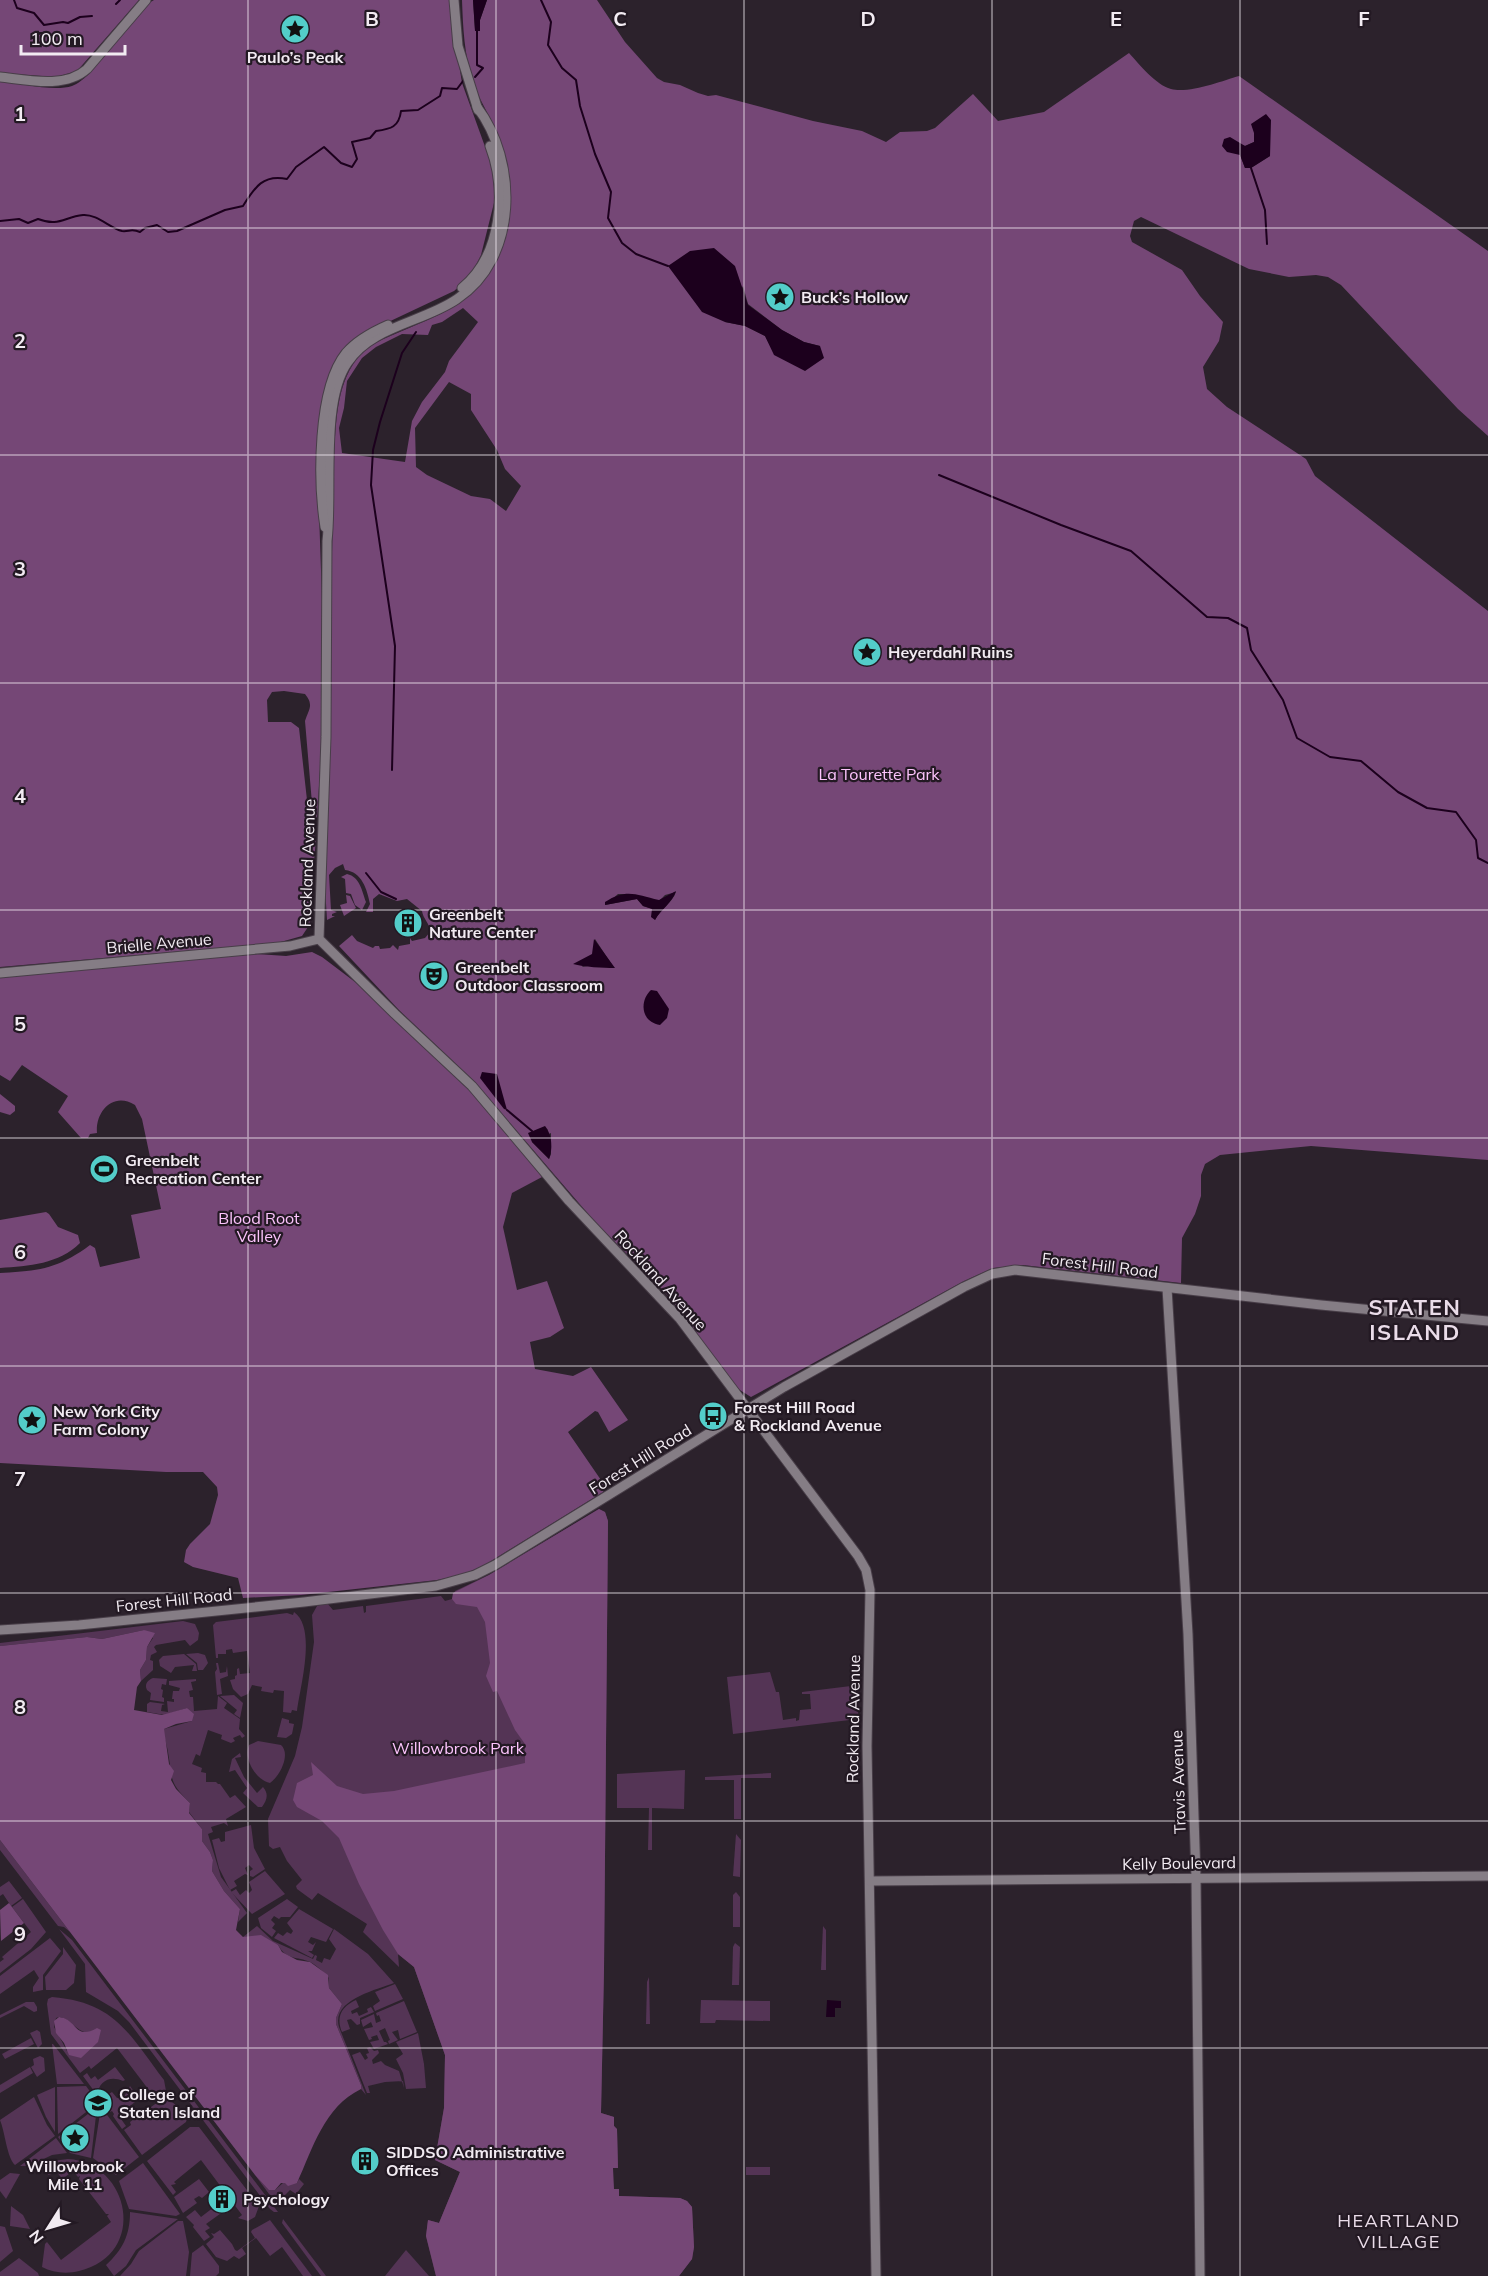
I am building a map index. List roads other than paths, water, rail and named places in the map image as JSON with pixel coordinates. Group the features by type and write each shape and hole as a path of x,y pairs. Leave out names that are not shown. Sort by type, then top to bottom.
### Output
{"street":[{"path":"0,77 60,81 77,76 87,69 146,0"},
{"name":"Rockland Avenue","path":"454,0 458,46 493,153 500,188 499,212 494,236 483,261 467,285 446,300 371,333 355,344 338,365 327,397 322,444 323,514 327,541 326,737 319,939 486,1101 569,1201 680,1319 858,1556 868,1576 870,1590 867,1746 876,2276"},
{"name":"Brielle Avenue","path":"0,973 290,946 319,939"},
{"name":"Forest Hill Road","path":"0,1630 79,1625 304,1602 436,1586 466,1577 495,1565 612,1495 746,1409 911,1316 999,1272 1015,1270 1488,1321"},
{"name":"Travis Avenue","path":"1167,1288 1188,1634 1197,1877 1200,2276"},
{"name":"Kelly Boulevard","path":"870,1881 1488,1876"}],"waterway":[{"path":"14,0 17,8 34,13 44,25 68,23 80,17 92,16"},
{"path":"116,4 120,0"},
{"path":"541,0 551,22 548,45 562,68 576,80 580,106 595,154 611,192 608,218 622,243 636,254 668,266"},
{"path":"475,77 483,68 477,65 477,31"},
{"path":"0,221 19,219 28,223 38,219 56,222 88,215 122,231 140,232 157,225 168,232 177,231 225,210 243,206 260,184 272,178 287,179 296,167 324,147 341,163 352,167 357,159 352,142 370,138 376,131 393,126 398,121 401,111 418,110 440,96 442,88 457,89 463,81"},
{"path":"1251,168 1265,210 1267,244"},
{"path":"392,770 395,646 371,485 373,450 380,422 402,353 416,332"},
{"path":"939,475 1131,551 1207,617 1228,618 1247,628 1251,650 1283,700 1297,738 1330,757 1361,761 1398,792 1427,808 1456,812 1476,840 1478,858 1488,863"},
{"path":"366,873 381,892 396,899"},
{"path":"507,1110 532,1131"}],"place":[{"name":"Paulo’s Peak","path":"295,29"},
{"name":"Buck’s Hollow","path":"780,297"},
{"name":"Heyerdahl Ruins","path":"867,652"},
{"name":"Greenbelt Nature Center","path":"408,923"},
{"name":"Greenbelt Outdoor Classroom","path":"434,976"},
{"name":"Greenbelt Recreation Center","path":"104,1169"},
{"name":"Forest Hill Road & Rockland Avenue","path":"713,1416"},
{"name":"New York City Farm Colony","path":"32,1420"},
{"name":"College of Staten Island","path":"98,2103"},
{"name":"Willowbrook Mile 11","path":"75,2138"},
{"name":"SIDDSO Administrative Offices","path":"365,2161"},
{"name":"Psychology","path":"222,2199"}],"district":[{"name":"STATEN ISLAND","path":"1415,1320"},
{"name":"HEARTLAND VILLAGE","path":"1399,2230"}],"park label":[{"name":"La Tourette Park","path":"879,774"},
{"name":"Blood Root Valley","path":"259,1227"},
{"name":"Willowbrook Park","path":"458,1748"}]}
